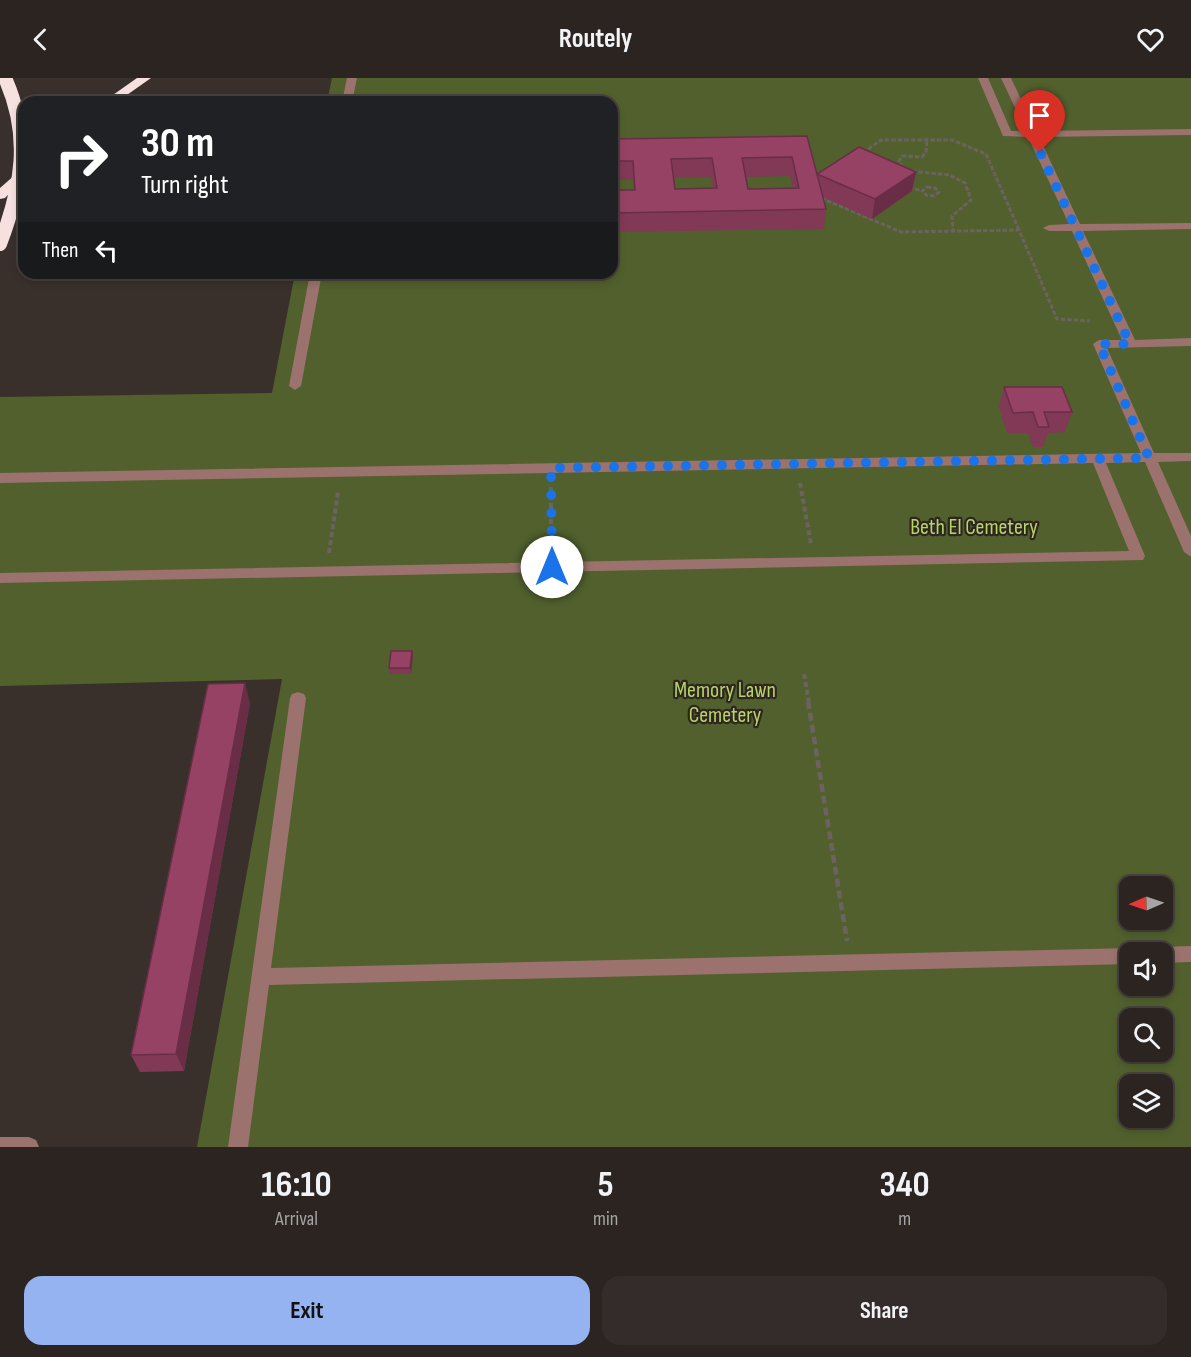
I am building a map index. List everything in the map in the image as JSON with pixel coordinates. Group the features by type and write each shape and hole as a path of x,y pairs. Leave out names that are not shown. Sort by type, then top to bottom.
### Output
{"highway":[{"path":"5,78 12,93 18,121"},
{"path":"118,96 145,78"},
{"path":"0,195 18,177"},
{"path":"0,244 17,196 18,185"}],"lane":[{"path":"348,96 352,78"},
{"path":"983,78 1007,134 1191,132"},
{"path":"1006,78 1130,344"},
{"path":"1049,228 1191,226"},
{"path":"295,386 315,279"},
{"path":"1191,342 1099,344 1191,552"},
{"path":"0,478 1191,457"},
{"path":"0,578 1138,556 1098,459"},
{"path":"238,1147 298,698"},
{"path":"1173,955 1191,954"},
{"path":"260,977 1119,956"},
{"path":"0,1147 29,1147"}],"path":[{"path":"861,154 881,140 952,140 986,154 1057,319 1090,321"},
{"path":"927,140 926,152 922,157 902,156 899,161 906,170 940,173 965,183 971,193 971,200 951,216 953,231"},
{"path":"908,186 930,196 939,192 930,187 922,191"},
{"path":"818,197 901,232 1019,230"},
{"path":"796,464 814,562"},
{"path":"551,468 552,567"},
{"path":"326,572 341,472"},
{"path":"804,674 847,941 847,963"}],"green space":[{"name":"Memory Lawn Cemetery","path":"332,78 1191,78 1191,1147 197,1147 282,679 0,686 0,397 272,393 294,279 618,279 618,96 328,96"}],"building":[{"path":"807,136 826,209 618,213 618,190 635,190 633,161 618,161 618,139","holes":["792,157 799,188 748,189 742,158","712,158 717,188 675,189 671,159"]},
{"path":"859,147 916,172 875,199 817,174"},
{"path":"1004,387 1062,387 1072,412 1044,412 1049,427 1038,427 1033,412 1013,413"},
{"path":"391,651 412,651 410,668 389,668"},
{"path":"245,683 176,1054 131,1055 208,684"}],"route":[{"path":"552,567 551,468 1149,458 1099,344 1130,344 1040,152"}],"park label":[{"name":"Beth El Cemetery","path":"974,527"}]}
